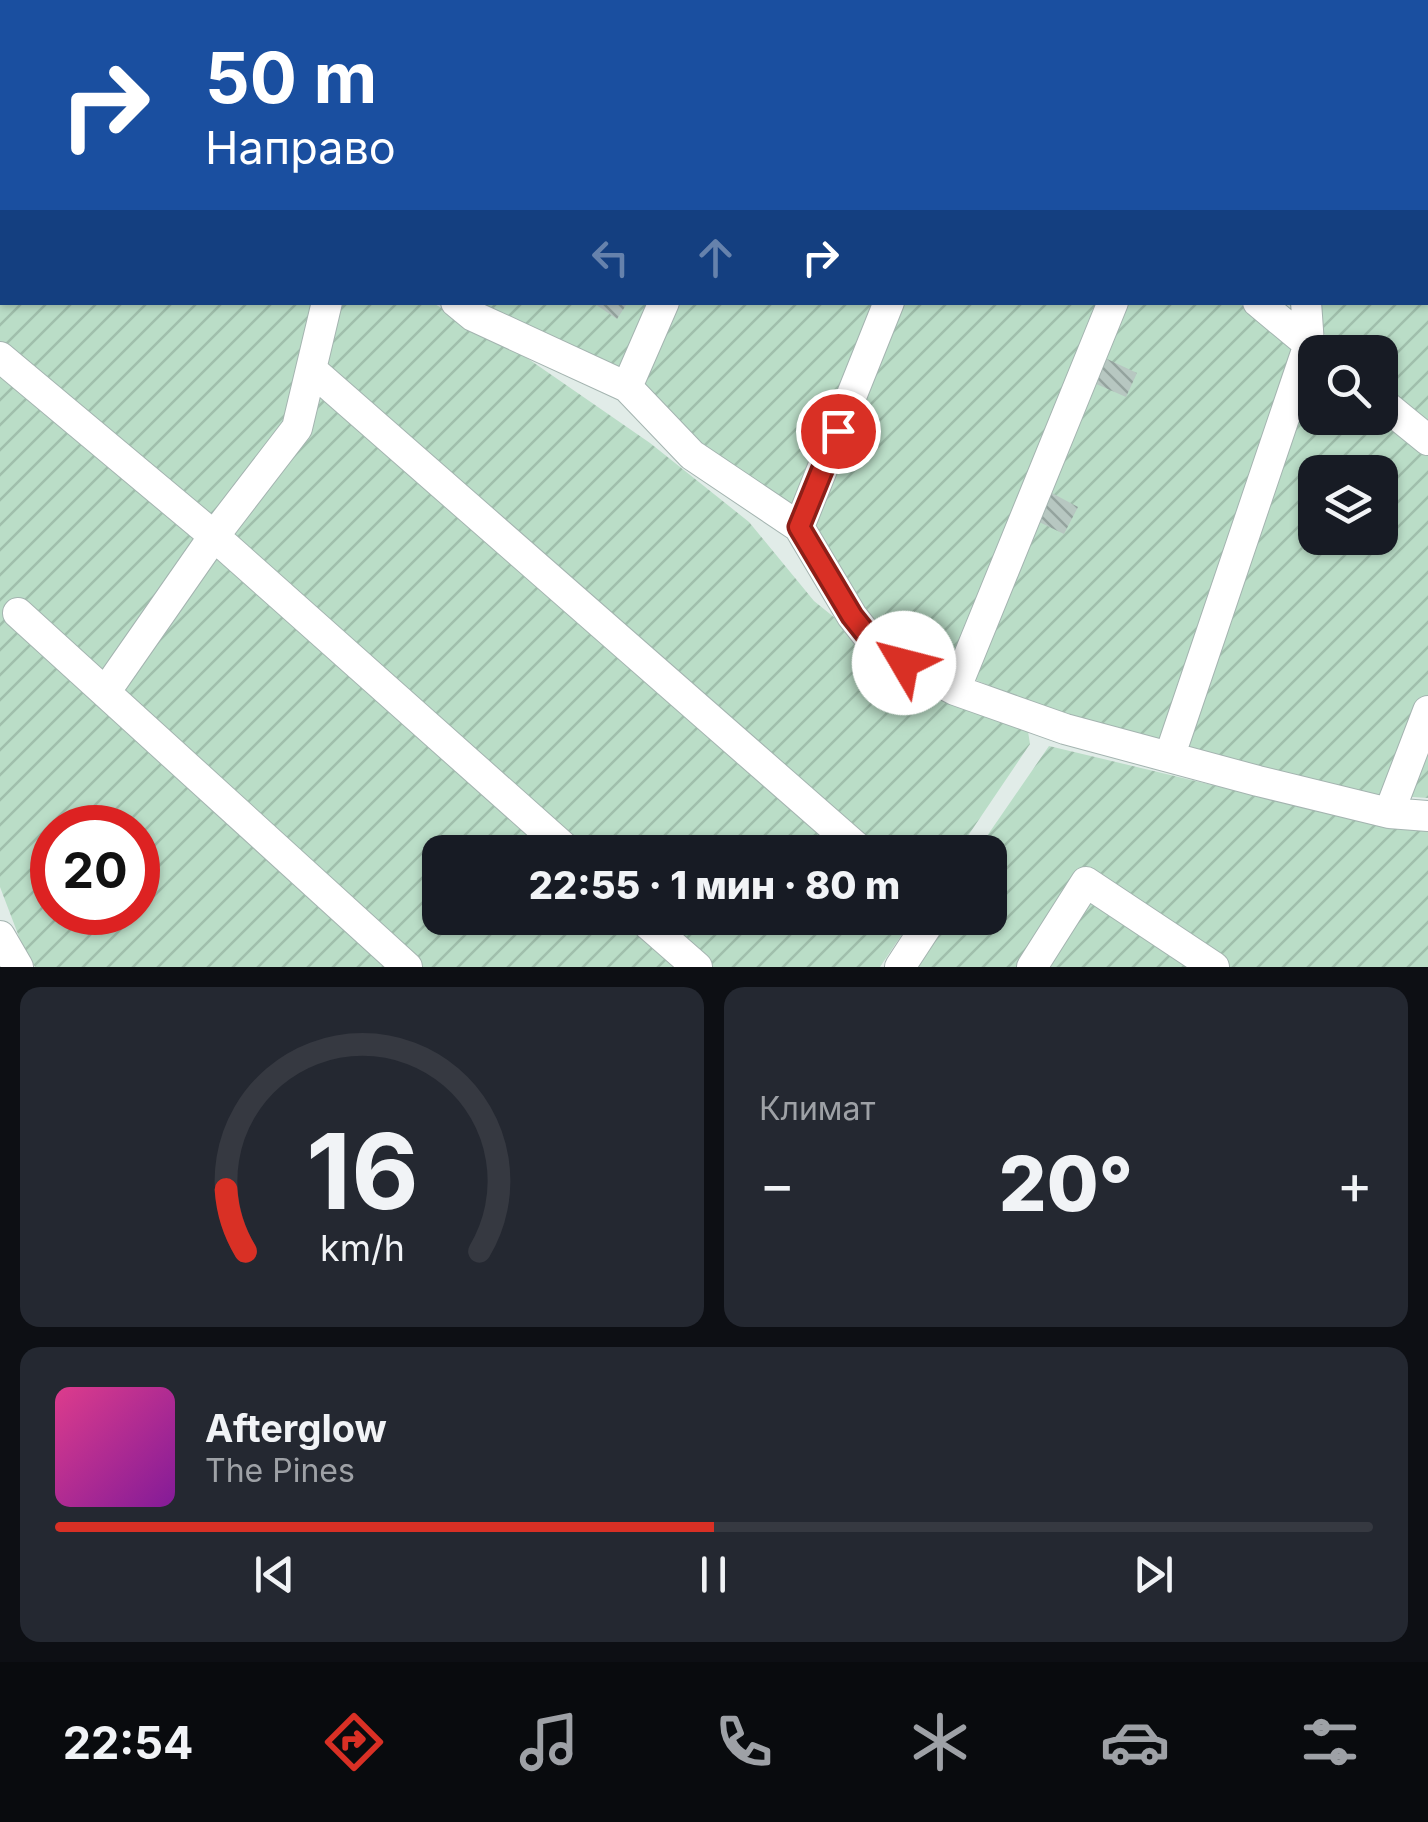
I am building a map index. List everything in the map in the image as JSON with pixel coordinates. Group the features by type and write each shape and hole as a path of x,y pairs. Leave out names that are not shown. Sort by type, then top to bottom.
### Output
{"street":[{"path":"106,691 214,536 297,428 326,305"},
{"path":"460,305 474,316 627,387 692,455 799,527 852,616 879,650 956,690 1065,729 1258,782 1389,812 1428,816"},
{"path":"627,387 663,305"},
{"path":"799,527 888,305"},
{"path":"956,690 1112,305"},
{"path":"1262,305 1298,335"},
{"path":"1307,305 1312,335"},
{"path":"0,357 214,536 549,835"},
{"path":"313,371 843,835"},
{"path":"1170,755 1298,393"},
{"path":"1398,416 1428,440"},
{"path":"18,614 408,967"},
{"path":"1389,812 1428,711"},
{"path":"1032,967 1086,882 1214,967"},
{"path":"660,935 697,967"},
{"path":"900,967 921,935"},
{"path":"0,936 18,967"}],"green space":[{"path":"0,305 436,305 527,358 650,443 749,522 814,601 898,669 1027,725 1030,744 968,835 422,835 422,935 902,935 880,967 35,967 24,950 0,887"},
{"path":"477,305 1241,305 1298,352 1298,435 1398,435 1398,432 1428,454 1428,798 1338,792 1070,719 908,652 851,608 795,518"},
{"path":"1289,305 1428,305 1428,422 1398,397 1398,335 1326,335"},
{"path":"1049,746 1304,807 1428,828 1428,967 897,967 919,935 1007,935 1007,835 988,835"}],"building":[{"path":"596,305 626,305 617,319"},
{"path":"1105,358 1137,373 1126,397 1094,383"},
{"path":"1050,492 1078,507 1064,534 1035,520"}],"route":[{"path":"838,431 799,527 852,616 879,650 904,663"}]}
